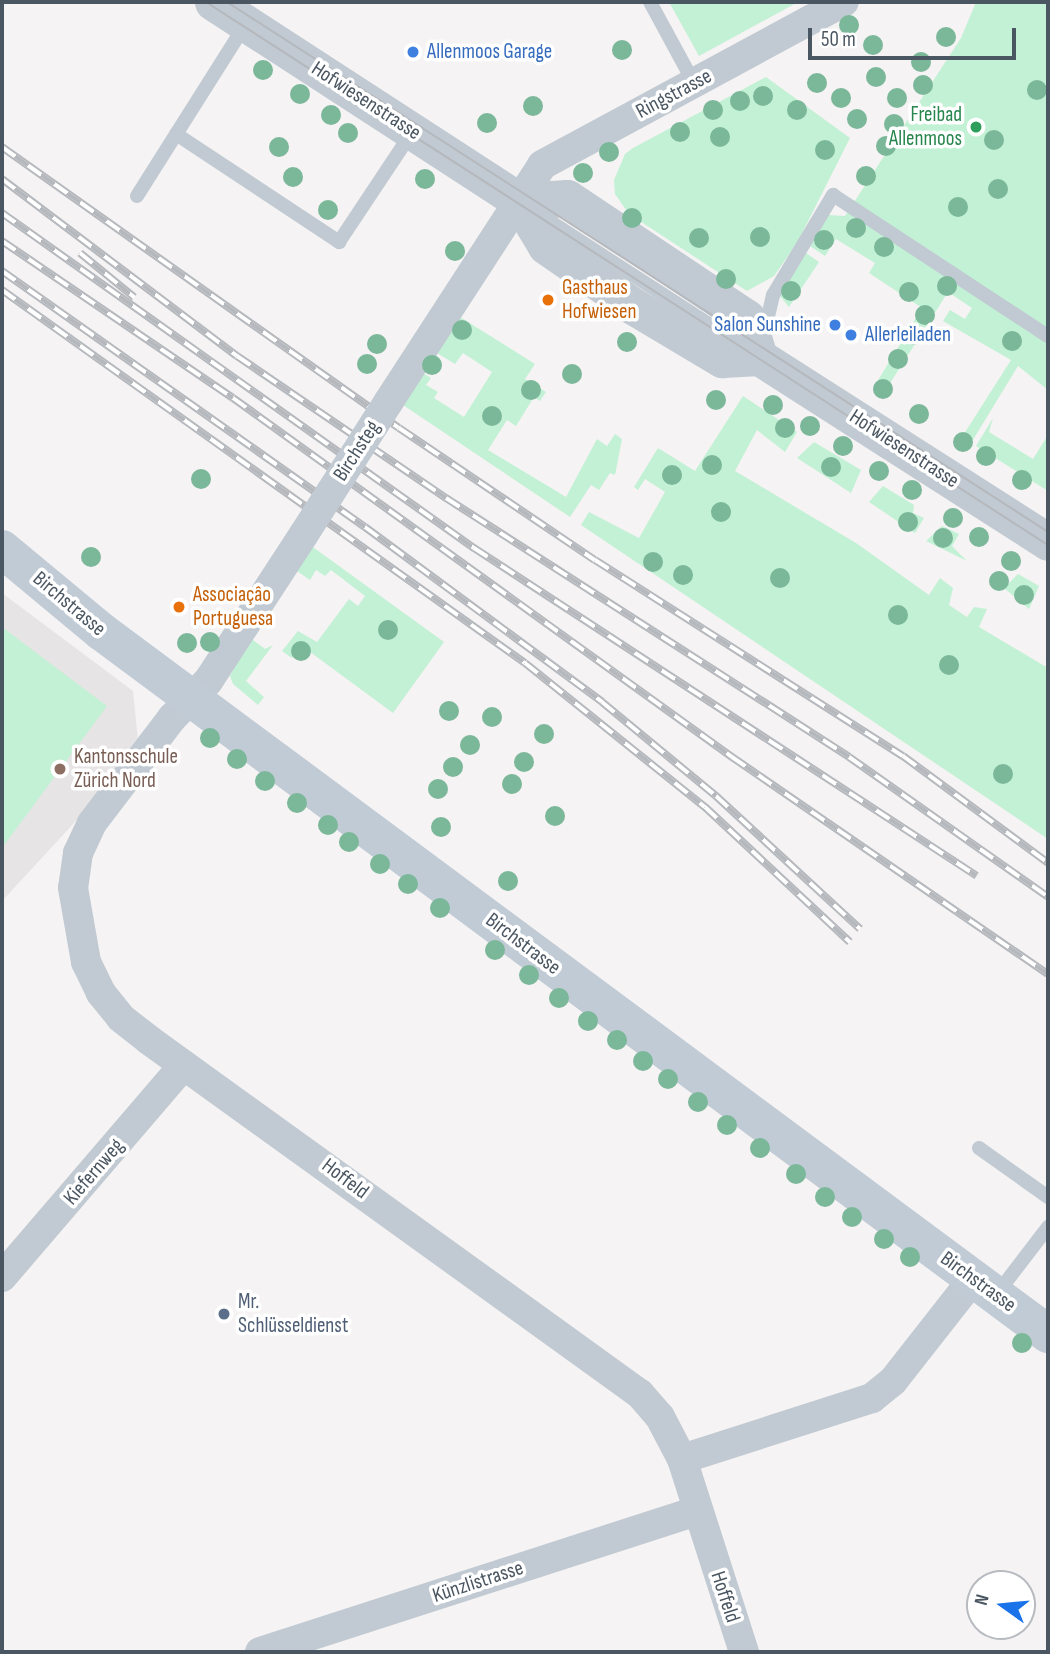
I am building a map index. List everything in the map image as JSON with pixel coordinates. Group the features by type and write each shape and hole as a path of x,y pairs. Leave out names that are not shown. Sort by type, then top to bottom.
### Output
{"main road":[{"name":"Birchstrasse","path":"2,549 191,698 1048,1334"}],"street":[{"name":"Hofwiesenstrasse","path":"213,2 519,201 547,246 633,306 722,359 759,357 1048,542"},
{"name":"Ringstrasse","path":"519,201 542,165 844,2"},
{"path":"519,201 567,198 747,318 759,357"},
{"name":"Birchsteg","path":"191,698 208,681 519,201"},
{"name":"Hoffeld","path":"191,698 92,823 78,853 73,888 86,962 101,993 121,1018 184,1065 640,1394 660,1417 682,1460 696,1511 744,1652"},
{"name":"Kiefernweg","path":"2,1277 184,1065"},
{"path":"682,1460 872,1398 893,1381 984,1287"},
{"name":"Künzlistrasse","path":"260,1652 696,1511"}],"lane":[{"path":"650,2 694,83"},
{"path":"137,196 246,23"},
{"path":"176,134 339,242 413,131"},
{"path":"759,357 773,295 833,195 1048,336"},
{"path":"979,1148 1048,1197"},
{"path":"984,1287 1048,1227"}],"shaded area":[{"name":"Kantonsschule Zürich Nord","path":"2,593 133,691 138,741 98,797 2,901"}],"green space":[{"path":"669,2 798,2 699,56"},
{"name":"Freibad Allenmoos","path":"976,2 1048,2 1048,390 1018,366 971,443 962,437 1011,360 943,321 950,310 965,319 972,308 948,292 887,388 877,382 922,308 869,273 875,263 836,239 825,256 810,246 828,215 845,216 961,38"},
{"path":"766,77 850,138 797,243 774,276 747,291 629,214 615,194 614,180 625,154 633,148"},
{"path":"806,253 819,262 789,307 779,295"},
{"path":"460,317 535,364 525,379 546,392 540,401 534,397 516,426 507,420 488,450 566,497 597,439 607,446 615,434 622,439 615,475 610,473 599,490 591,485 570,517 403,405 423,373 431,378 426,385 438,392 434,398 464,417 492,372 463,353 455,364 437,353"},
{"path":"743,396 797,432 785,452 757,430 735,471 856,543 929,595 940,578 953,588 949,605 967,617 974,607 987,609 979,627 1048,668 1048,839 581,525 589,512 639,538 665,492 645,479 638,490 634,487 658,448 695,471"},
{"path":"993,418 989,432 1033,459 1048,435 1048,491 976,446"},
{"path":"814,442 861,470 851,493 797,458"},
{"path":"883,486 914,505 913,513 924,518 915,533 869,502"},
{"path":"942,526 959,534 952,546 967,561 926,541"},
{"path":"310,545 444,642 393,713 302,646 292,658 282,651 298,631 317,642 349,599 358,606 365,596 331,570 325,576 316,570 310,580 294,569"},
{"path":"1018,574 1039,586 1029,609 1004,588"},
{"path":"2,627 107,706 2,848"},
{"path":"254,631 253,640 265,649 273,645 246,681 264,697 258,705 233,684 230,676"}],"tram line":[{"path":"206,2 1048,545"},
{"path":"227,2 1048,532"}],"railway":[{"path":"2,147 399,428 595,560 903,756 1048,863"},
{"path":"2,179 237,356 446,498 849,757 1048,897"},
{"path":"2,213 474,548 977,876"},
{"path":"2,241 233,398 732,757 1048,974"},
{"path":"80,253 134,297"},
{"path":"2,271 365,527 602,702 716,796 860,929"},
{"path":"2,290 525,663 705,807 850,942"}],"place":[{"name":"Allenmoos Garage","path":"413,52"},
{"name":"Freibad Allenmoos","path":"976,127"},
{"name":"Gasthaus Hofwiesen","path":"548,300"},
{"name":"Salon Sunshine","path":"835,325"},
{"name":"Allerleiladen","path":"851,335"},
{"name":"Associaçâo Portuguesa","path":"179,607"},
{"name":"Kantonsschule Zürich Nord","path":"60,769"},
{"name":"Mr. Schlüsseldienst","path":"224,1314"}]}
